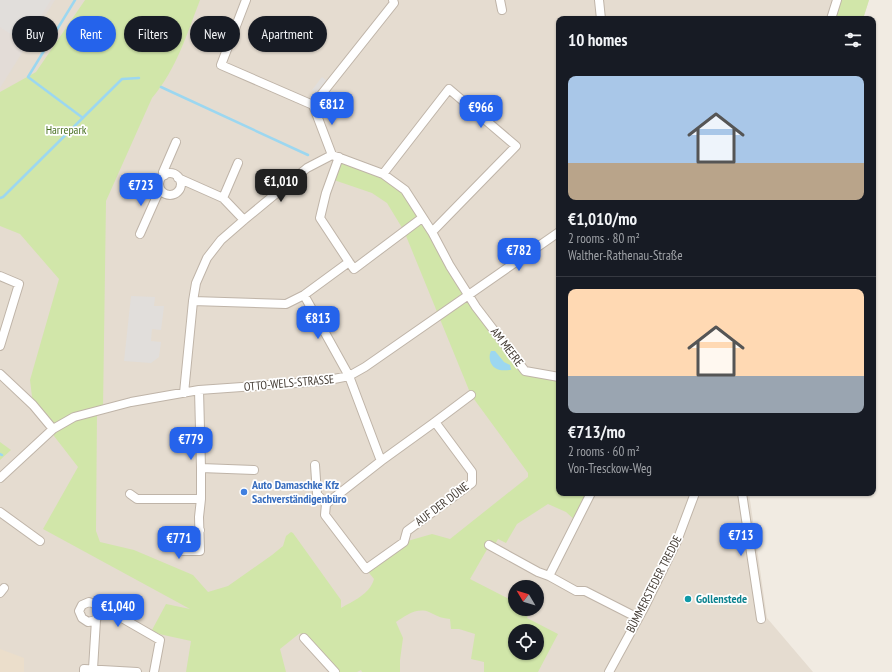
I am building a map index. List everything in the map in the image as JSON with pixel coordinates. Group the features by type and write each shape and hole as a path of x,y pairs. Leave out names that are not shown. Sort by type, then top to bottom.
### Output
{"street":[{"path":"246,0 221,65 313,105 336,156 320,218 354,269 422,218"},
{"path":"313,105 394,3 393,0"},
{"path":"500,0 502,10"},
{"path":"599,0 600,16"},
{"path":"832,16 837,0"},
{"path":"383,174 449,89 516,146 432,232"},
{"path":"165,175 163,172 176,142"},
{"path":"184,393 196,283 207,258 221,240 307,168 336,156"},
{"name":"AM MEERE","path":"336,156 383,174 405,190 432,232 468,295 525,371 556,376"},
{"path":"223,198 238,163"},
{"path":"140,234 160,189 160,179 171,173 178,178 223,198 244,220"},
{"path":"160,189 165,194 175,193 178,191 180,184 178,178"},
{"name":"OTTO-WELS-STRASSE","path":"0,478 53,429 74,416 131,402 199,390 324,381 349,376 365,367 556,234"},
{"path":"193,301 286,304 304,295 349,262"},
{"path":"0,276 20,284 0,346"},
{"path":"304,295 349,376 381,461"},
{"path":"0,374 33,405 53,429"},
{"path":"199,390 201,499 198,517 200,530"},
{"path":"326,504 381,461 471,396"},
{"name":"AUF DER DÜNE","path":"315,465 317,494 326,504 325,515 366,569 404,542 407,531 472,483 472,472 435,422"},
{"path":"201,468 254,470"},
{"path":"130,494 137,499 201,499"},
{"path":"548,576 589,496"},
{"name":"BÜMMERSTEDER TREDDE","path":"609,672 677,541 694,496"},
{"path":"742,496 760,619"},
{"path":"0,512 40,541"},
{"path":"489,546 576,591 585,591 638,618"},
{"path":"93,670 98,617 115,614 160,640 154,672"},
{"path":"304,638 335,672"},
{"path":"84,672 84,669 137,672"}],"shaded area":[{"path":"0,0 869,0 864,16 556,16 556,496 749,496 767,618 813,672 0,672"},
{"path":"0,0 55,0 45,16 12,16 12,52 22,52 0,88"},
{"path":"0,0 51,0 41,16 12,16 12,35 0,27"},
{"path":"322,77 328,82 318,94 312,90"},
{"path":"131,296 155,297 154,306 164,306 161,330 152,329 151,341 161,342 159,357 151,363 124,361"},
{"path":"0,649 24,658 24,672 0,672"}],"green space":[{"name":"Harrepark","path":"85,0 200,0 194,16 190,16 190,26 182,46 182,16 124,16 124,52 180,52 168,76 152,98 106,201 103,409 97,411 96,531 100,542 134,550 193,575 208,592 228,586 272,555 283,546 286,536 291,532 341,600 341,608 356,600 369,589 374,579 366,569 404,542 432,534 450,539 528,477 528,473 471,395 404,231 387,203 372,193 331,179 339,157 383,174 405,190 450,266 525,371 556,376 556,496 590,496 577,522 566,512 548,504 517,524 506,543 498,539 493,548 489,546 470,579 508,598 508,616 528,616 527,618 539,624 508,624 508,660 544,660 544,627 558,634 538,672 484,672 484,662 471,659 475,634 459,629 451,629 450,619 425,611 416,611 396,622 403,638 400,672 362,672 361,670 357,672 335,672 300,633 280,649 286,672 186,672 191,641 159,634 152,630 166,604 190,609 43,529 78,467 54,436 53,429 33,405 30,380 59,279 20,234 0,226 0,92 36,72 50,52 58,52 58,40 66,28 66,52 116,52 116,16 74,16"},
{"path":"837,0 869,0 864,16 832,16"},
{"path":"0,442 11,450 0,460"}],"water":[{"path":"491,351 495,351 504,362 510,365 511,370 498,370 495,368 490,361"}],"waterway":[{"path":"75,0 28,77 83,118"},
{"path":"0,198 3,197 122,79 139,78"},
{"path":"161,87 308,155"}],"place":[{"name":"Auto Damaschke Kfz Sachverständigenbüro","path":"244,492"},
{"name":"Gollenstede","path":"688,599"}]}
